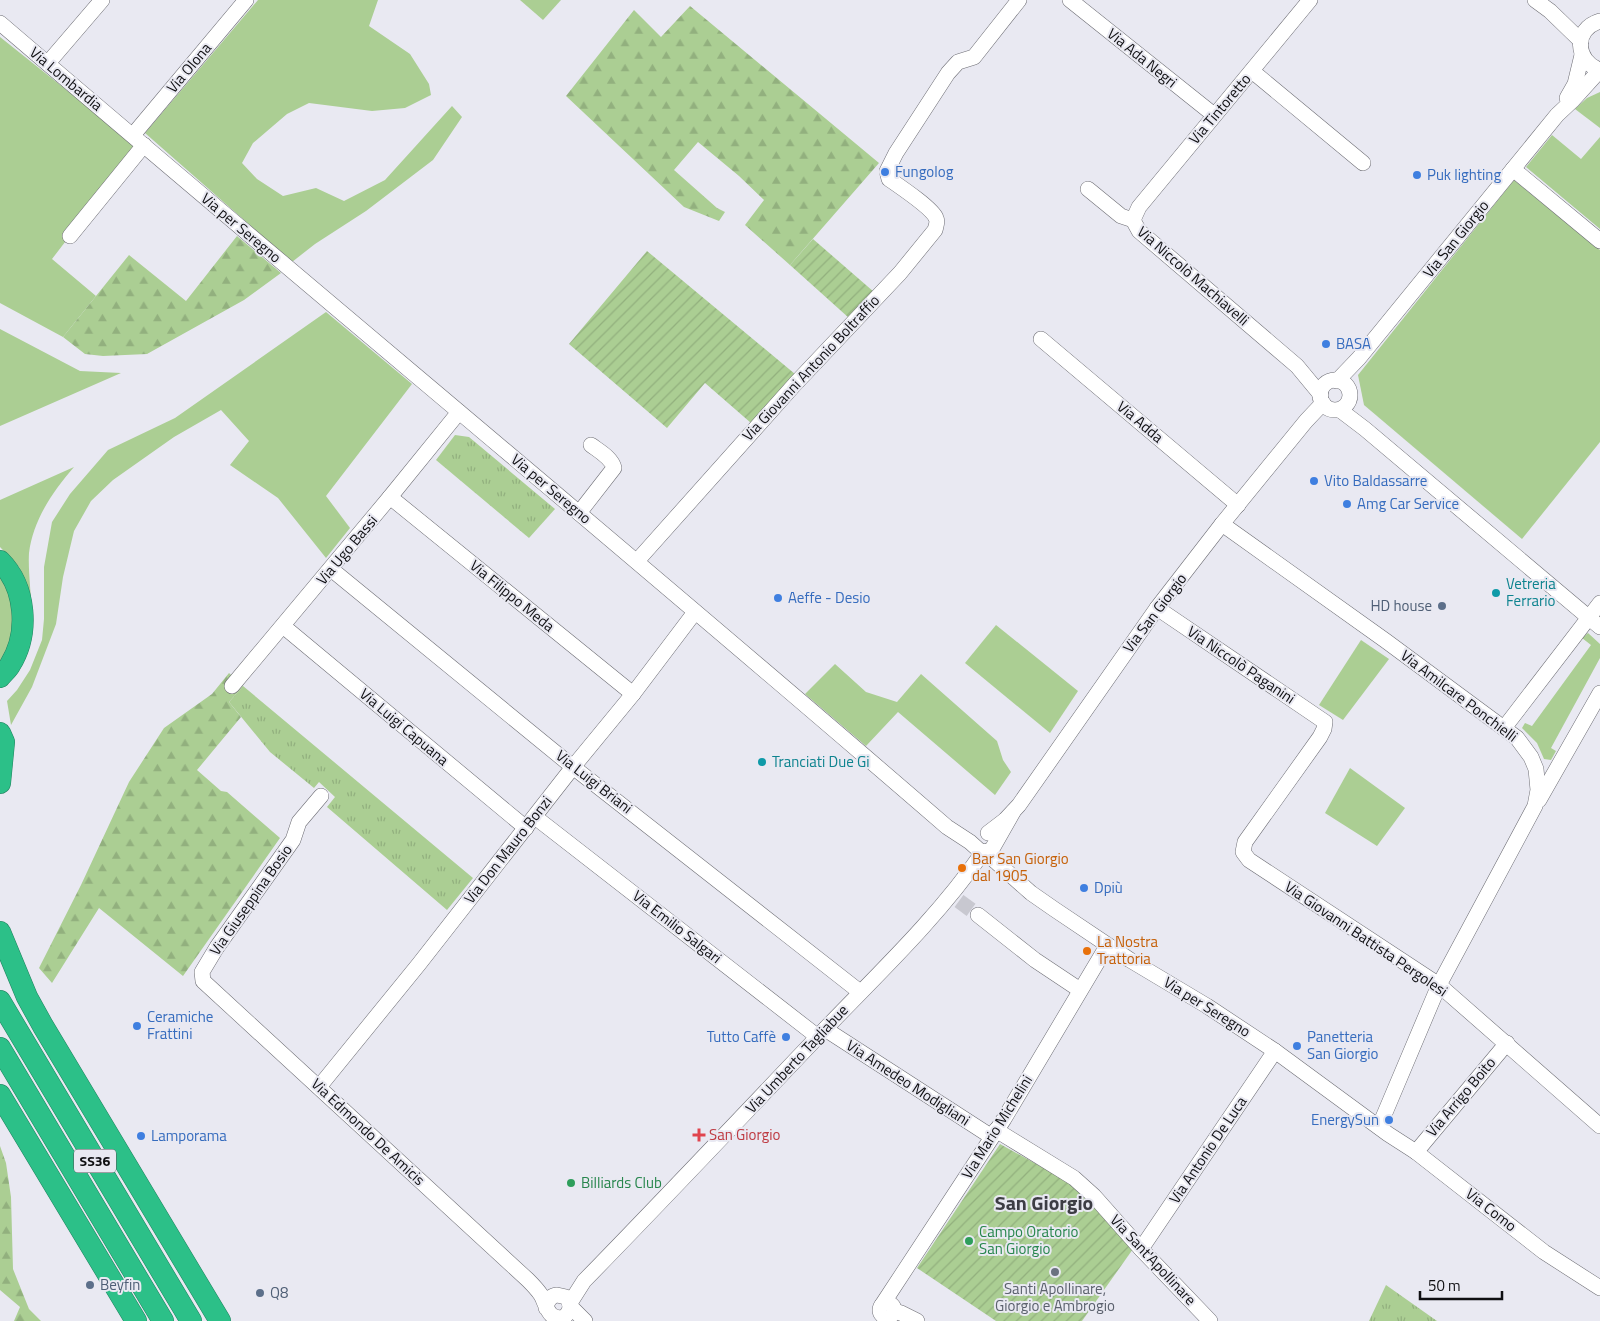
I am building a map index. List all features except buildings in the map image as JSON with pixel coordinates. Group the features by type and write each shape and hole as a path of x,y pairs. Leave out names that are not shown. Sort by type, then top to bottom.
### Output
{"highway":[{"path":"0,561 16,583 22,604 22,626 19,646 10,665 0,677"},
{"path":"0,733 4,742 0,783"},
{"path":"0,932 27,997 39,1019 220,1321"},
{"name":"SS36","path":"0,1001 191,1321"},
{"name":"SS36","path":"0,1048 163,1321"},
{"path":"0,1095 136,1321"}],"street":[{"path":"48,64 102,0"},
{"name":"Via Olona","path":"139,140 246,0"},
{"name":"Via Giovanni Antonio Boltraffio","path":"637,561 795,384 900,273 935,230 936,216 889,179 887,171 891,161 948,74 958,62 974,57 1019,0"},
{"name":"Via Ada Negri","path":"1070,0 1214,116"},
{"name":"Via Tintoretto","path":"1133,220 1139,208 1310,0"},
{"path":"1535,0 1550,11 1578,23 1599,21"},
{"path":"1550,11 1581,48 1586,62 1600,70"},
{"path":"1581,48 1586,29 1599,21"},
{"name":"Via Lombardia","path":"0,23 139,140"},
{"name":"Via San Giorgio","path":"1557,115 1575,84 1581,48"},
{"name":"Via San Giorgio","path":"985,845 1013,812 1157,608 1222,524 1306,421 1334,396 1354,363 1557,115 1600,70"},
{"path":"1252,71 1363,163"},
{"path":"70,236 139,140"},
{"name":"Via per Seregno","path":"139,140 201,195 637,561 948,827 957,834 985,845 1001,866 1031,892 1107,946 1208,1006 1276,1051 1383,1130"},
{"path":"1513,169 1600,241"},
{"name":"Via Niccolò Machiavelli","path":"1088,188 1121,216 1133,220 1139,231 1334,396 1365,429 1595,622"},
{"name":"Via Adda","path":"1041,339 1238,505"},
{"name":"Via Ugo Bassi","path":"232,686 390,498 459,412"},
{"path":"579,513 614,468 613,463 591,445"},
{"name":"Via Filippo Meda","path":"390,498 633,694"},
{"name":"Via Amilcare Ponchielli","path":"1222,524 1386,640 1504,728 1525,748 1536,769 1538,790 1536,806 1439,985 1383,1130"},
{"name":"Via Luigi Briani","path":"331,569 573,767 860,992"},
{"path":"1504,728 1595,622 1600,603"},
{"name":"Via Niccolò Paganini","path":"1157,608 1325,722 1320,737 1245,842 1243,852"},
{"name":"Via Don Mauro Bonzi","path":"319,1087 633,694 695,612"},
{"name":"Via Luigi Capuana","path":"283,626 531,822"},
{"path":"1536,806 1600,693"},
{"name":"Via Giuseppina Bosio","path":"203,981 202,972 217,947 293,840 299,822 321,796"},
{"name":"Via Emilio Salgari","path":"531,822 822,1033"},
{"name":"Via Umberto Tagliabue","path":"557,1311 584,1280 907,943 955,898 985,845"},
{"name":"Via Giovanni Battista Pergolesi","path":"1243,852 1250,860 1439,985 1600,1126"},
{"path":"978,915 1035,960 1080,990"},
{"name":"Via Mario Michelini","path":"917,1321 888,1308 1107,946"},
{"name":"Via Edmondo De Amicis","path":"203,981 533,1284 557,1311 585,1321"},
{"name":"Via Amedeo Modigliani","path":"822,1033 1074,1178"},
{"name":"Via Arrigo Boito","path":"1416,1152 1507,1043"},
{"name":"Via Antonio De Luca","path":"1141,1249 1276,1051"},
{"name":"Via Como","path":"1383,1130 1416,1152 1532,1243 1598,1286"},
{"name":"Via Sant'Apollinare","path":"1074,1178 1094,1196 1141,1249 1210,1321"}],"green space":[{"path":"258,0 378,0 369,26 410,54 429,84 431,95 405,108 372,111 309,103 287,114 253,143 242,163 257,179 283,196 316,188 344,201 385,180 452,106 462,117 433,160 366,211 315,244 292,262 145,133"},
{"path":"520,0 561,0 543,20"},
{"path":"690,6 879,163 790,265 745,225 764,200 739,176 698,142 674,170 717,208 725,212 719,221 684,207 566,96 634,10 661,37"},
{"path":"0,37 138,147 52,259 96,296 63,337 0,303"},
{"path":"1600,92 1600,128 1575,109 1587,98"},
{"path":"1552,135 1581,159 1600,137 1600,229 1526,167"},
{"path":"1514,180 1600,250 1600,442 1522,539 1364,405 1358,375"},
{"path":"237,236 281,273 244,300 147,354 103,356 85,354 63,337 129,255 186,301"},
{"path":"813,239 874,292 849,318 790,265"},
{"path":"647,251 795,374 751,423 705,383 667,428 569,344"},
{"path":"326,312 412,384 326,496 350,528 326,558 278,498 230,465 249,441 221,410 174,437 113,480 91,501 74,531 63,577 56,624 32,687 11,725 7,701 30,670 42,640 44,567 52,522 70,494 108,450 175,418"},
{"path":"0,329 80,371 121,373 0,426"},
{"path":"455,435 469,437 555,509 529,538 436,460"},
{"path":"74,467 45,507 31,541 29,574 32,612 19,567 0,547 0,500"},
{"path":"0,569 12,593 15,635 0,666"},
{"path":"996,625 1078,691 1050,733 965,663"},
{"path":"1588,633 1600,644 1600,658 1551,748 1556,751 1551,760 1544,759 1537,743 1522,728 1525,723 1532,726 1591,645 1582,638"},
{"path":"1361,640 1389,659 1343,720 1319,705"},
{"path":"835,664 866,692 897,702 921,674 997,741 1003,760 1011,772 995,795 898,712 866,746 805,694"},
{"path":"229,673 243,686 229,702 241,717 197,770 221,791 227,792 280,838 183,976 99,908 52,983 39,968 81,885 129,782 164,728 212,694"},
{"path":"243,686 473,878 447,910 327,807 335,797 319,782 314,788 270,752 229,702"},
{"path":"1350,768 1405,808 1377,846 1325,813"},
{"path":"1000,1144 1071,1183 1090,1201 1133,1249 1082,1321 996,1321 917,1268"},
{"path":"0,1146 6,1163 11,1197 13,1269 29,1309 41,1321 14,1321 20,1307 0,1290"},
{"path":"1386,1285 1437,1321 1369,1321"}],"tunnel":[{"path":"959,901 978,915"}],"place":[{"name":"Fungolog","path":"885,172"},
{"name":"Puk lighting","path":"1417,175"},
{"name":"BASA","path":"1326,344"},
{"name":"Vito Baldassarre","path":"1314,481"},
{"name":"Amg Car Service","path":"1347,504"},
{"name":"Vetreria Ferrario","path":"1496,593"},
{"name":"Aeffe - Desio","path":"778,598"},
{"name":"HD house","path":"1442,606"},
{"name":"Tranciati Due Gi","path":"762,762"},
{"name":"Bar San Giorgio dal 1905","path":"962,868"},
{"name":"Dpiù","path":"1084,888"},
{"name":"La Nostra Trattoria","path":"1087,951"},
{"name":"Ceramiche Frattini","path":"137,1026"},
{"name":"Tutto Caffè","path":"786,1037"},
{"name":"Panetteria San Giorgio","path":"1297,1046"},
{"name":"EnergySun","path":"1389,1120"},
{"name":"San Giorgio","path":"699,1135"},
{"name":"Lamporama","path":"141,1136"},
{"name":"Billiards Club","path":"571,1183"},
{"name":"Campo Oratorio San Giorgio","path":"969,1241"},
{"name":"Santi Apollinare, Giorgio e Ambrogio","path":"1055,1272"},
{"name":"Beyfin","path":"90,1285"},
{"name":"Q8","path":"260,1293"}],"district":[{"name":"San Giorgio","path":"1044,1203"}]}
